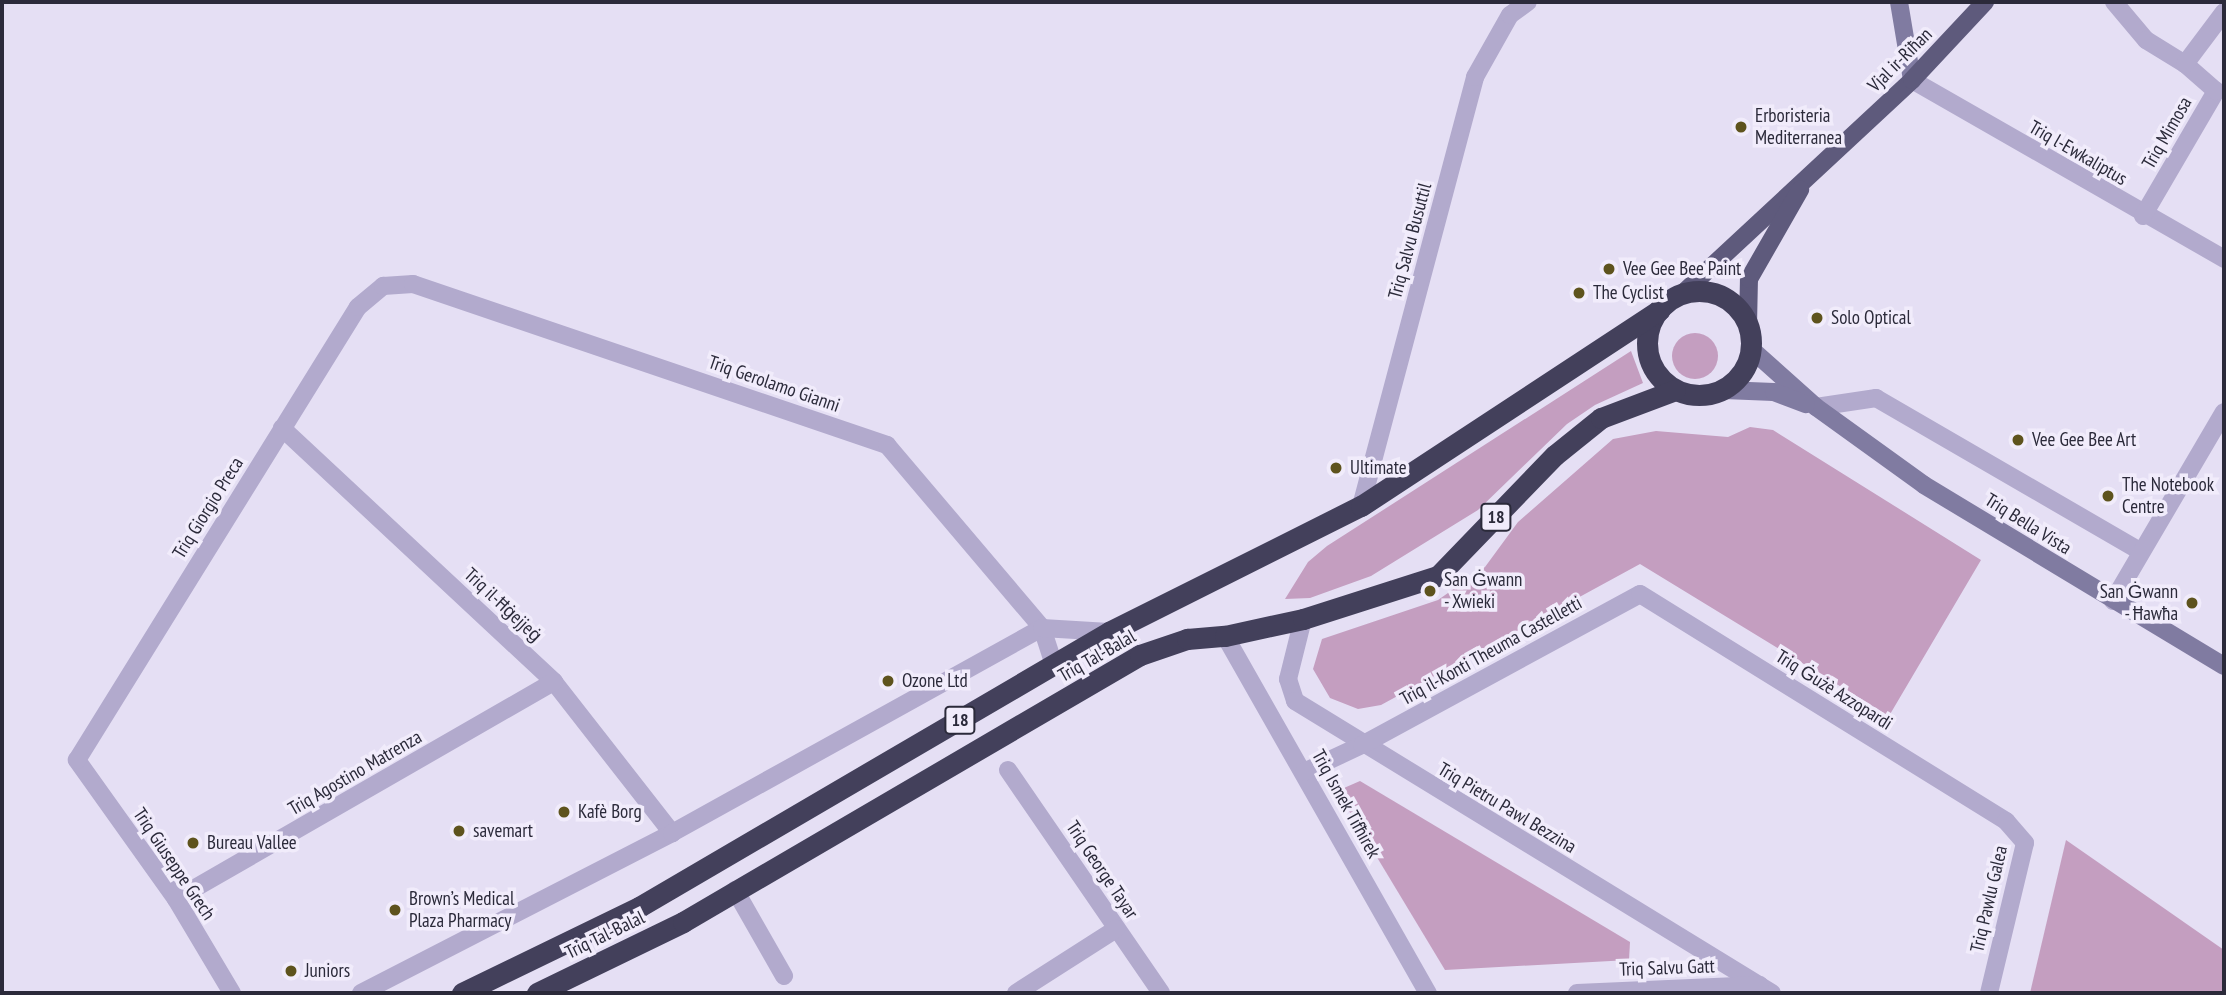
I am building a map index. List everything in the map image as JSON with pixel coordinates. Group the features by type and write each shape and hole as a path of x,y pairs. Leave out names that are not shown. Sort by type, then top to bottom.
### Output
{"highway":[{"path":"1682,294 1696,291 1723,297 1748,325"},
{"name":"18","path":"1659,310 1682,294"},
{"name":"Triq Tal-Balal","path":"462,993 639,907 1110,632 1360,506 1659,310"},
{"path":"1659,310 1649,330 1649,359 1656,373 1675,390"},
{"name":"18","path":"1748,325 1751,349"},
{"path":"1724,390 1744,369 1751,349"},
{"name":"Triq Tal-Balal","path":"537,993 683,922 992,745 1140,655 1187,639 1225,636 1303,619 1438,576 1555,455 1601,418 1675,390"},
{"name":"18","path":"1675,390 1695,396 1724,390"}],"main road":[{"path":"1899,2 1912,80"},
{"name":"Vjal ir-Riħan","path":"1682,294 1810,172 1912,80 1981,3"},
{"name":"Vjal ir-Riħan","path":"1748,325 1748,279 1810,172"},
{"name":"Triq Bella Vista","path":"1751,349 1816,407 1924,485 2224,666"},
{"name":"Triq Bella Vista","path":"1724,390 1774,392 1816,407"}],"street":[{"name":"Triq Salvu Busuttil","path":"1360,506 1475,77 1510,15 1528,2"},
{"path":"2114,2 2146,40 2185,64 2224,12"},
{"name":"Triq Mimosa","path":"2143,216 2216,91 2185,64"},
{"name":"Triq l-Ewkaliptus","path":"1912,80 2143,216 2224,259"},
{"name":"Triq Gerolamo Gianni","path":"383,286 413,284 887,444 1042,628 1054,665"},
{"name":"Triq Giorgio Preca","path":"77,760 358,307 383,286"},
{"name":"Triq Bella Vista","path":"1816,407 1876,398 2140,551"},
{"path":"2113,601 2224,412"},
{"name":"Triq il-Ħġejjeġ","path":"282,428 554,682 672,833"},
{"name":"Triq il-Konti Theuma Castelletti","path":"1304,772 1362,745 1640,594"},
{"name":"Triq Ġużè Azzopardi","path":"1640,594 2006,821"},
{"name":"Triq Pietru Pawl Bezzina","path":"1303,619 1287,679 1295,701 1362,745 1764,991"},
{"path":"361,993 672,833 1042,628"},
{"name":"Triq Tal-Balal","path":"1042,628 1110,632"},
{"name":"Triq Ismek Tifħirek","path":"1225,636 1428,993"},
{"name":"Triq Agostino Matrenza","path":"176,899 554,682"},
{"name":"Triq Giuseppe Grech","path":"77,760 176,899 232,993"},
{"name":"Triq George Tayar","path":"1009,770 1161,993"},
{"name":"Triq Pawlu Galea","path":"1989,993 2025,843 2006,821"},
{"path":"735,890 785,976"},
{"path":"1016,993 1116,929"},
{"name":"Triq Salvu Gatt","path":"1577,993 1764,991"}],"shaded area":[{"path":"1695,333 1711,340 1718,356 1711,372 1695,379 1679,372 1672,356 1679,340"},
{"path":"1631,351 1643,383 1595,405 1567,424 1478,510 1371,576 1310,598 1285,599 1308,562 1327,546"},
{"path":"1750,427 1773,430 1981,560 1889,716 1640,564 1381,705 1358,709 1330,698 1313,669 1322,639 1438,600 1485,567 1518,522 1613,439 1656,431 1728,437"},
{"path":"1360,781 1630,942 1629,960 1445,970 1337,791"},
{"path":"2066,840 2224,950 2224,993 2030,993"}],"place":[{"name":"Erboristeria Mediterranea","path":"1741,127"},
{"name":"Vee Gee Bee Paint","path":"1609,269"},
{"name":"The Cyclist","path":"1579,293"},
{"name":"Solo Optical","path":"1817,318"},
{"name":"Vee Gee Bee Art","path":"2018,440"},
{"name":"Ultimate","path":"1336,468"},
{"name":"The Notebook Centre","path":"2108,496"},
{"name":"San Ġwann - Xwieki","path":"1430,591"},
{"name":"San Ġwann - Ħawħa","path":"2192,603"},
{"name":"Ozone Ltd","path":"888,681"},
{"name":"Kafè Borg","path":"564,812"},
{"name":"savemart","path":"459,831"},
{"name":"Bureau Vallee","path":"193,843"},
{"name":"Brown’s Medical Plaza Pharmacy","path":"395,910"},
{"name":"Juniors","path":"291,971"}]}
